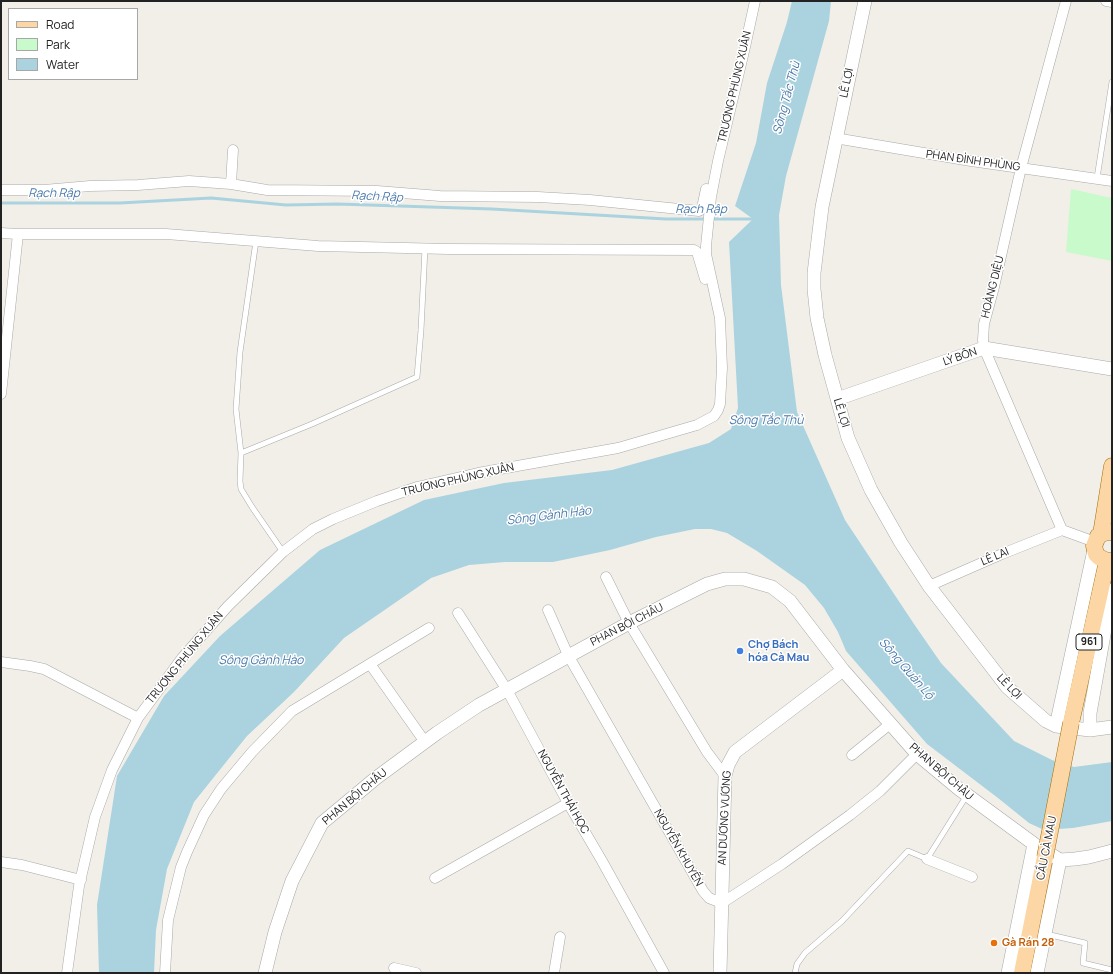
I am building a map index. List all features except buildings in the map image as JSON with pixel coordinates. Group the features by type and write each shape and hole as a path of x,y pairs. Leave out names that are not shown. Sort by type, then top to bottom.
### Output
{"main road":[{"path":"1110,561 1099,557 1112,466"},
{"name":"961","path":"1063,724 1110,561"},
{"name":"CẦU CÀ MAU","path":"1022,973 1052,859 1063,724"}],"street":[{"name":"TRƯƠNG PHÙNG XUÂN","path":"67,973 81,880 99,804 112,770 138,718 182,658 228,606 283,552 313,529 334,518 376,501 417,487 478,473 618,448 706,422 714,416 720,404 722,368 720,318 706,254 706,246 715,172 755,1"},
{"name":"LÊ LỢI","path":"865,1 835,138 822,207 814,273 814,289 823,348 848,438 871,490 901,543 929,586 1006,687 1046,721 1090,730 1112,727"},
{"name":"HOÀNG DIỆU","path":"1062,530 984,348 984,324 1021,168 1066,1"},
{"path":"1106,1 1112,2"},
{"name":"PHAN ĐÌNH PHÙNG","path":"835,138 921,154 1112,180"},
{"path":"231,184 233,150"},
{"path":"1,190 44,190 189,181 231,184 267,190 377,192 440,196 484,195 546,197 699,211 702,208 710,168 713,163 718,161"},
{"path":"1,233 166,234 318,246 694,250 697,252 708,287 716,300"},
{"path":"1,394 18,234"},
{"name":"LÝ BÔN","path":"836,399 984,348 1112,369"},
{"path":"1062,530 1101,539 1063,724"},
{"name":"LÊ LAI","path":"929,586 1062,530"},
{"path":"606,577 629,623 707,752 725,776"},
{"name":"PHAN BỘI CHÂU","path":"265,973 274,932 292,881 322,823 376,778 479,705 629,623 708,584 725,578 744,579 772,587 790,601 843,670 917,754 967,796 1034,844 1052,859"},
{"path":"1090,730 1090,713 1112,590"},
{"name":"NGUYỄN KHUYẾN","path":"548,610 568,655 703,891 709,898 722,903"},
{"name":"NGUYỄN THÁI HỌC","path":"458,613 507,690 568,803 664,973"},
{"path":"165,973 168,920 181,867 186,852 204,815 221,789 252,752 292,711 429,628"},
{"path":"1,662 44,669 138,718"},
{"path":"370,664 425,742"},
{"name":"AN DƯƠNG VƯƠNG","path":"720,973 725,776 731,759 736,752 843,670"},
{"path":"852,755 890,724"},
{"path":"722,903 782,864 850,815 880,791 917,754"},
{"path":"435,878 568,803"},
{"path":"1008,973 1034,844"},
{"path":"1037,973 1045,934 1052,859 1075,859 1112,851"},
{"path":"927,860 972,877"},
{"path":"1,862 22,865 81,880"},
{"path":"554,973 560,937"},
{"path":"394,968 416,973"}],"lane":[{"path":"1097,178 1112,82"},
{"path":"256,241 240,352 236,409 241,453 240,481 241,489 283,552"},
{"path":"241,453 312,424 417,377 425,248"},
{"path":"795,973 799,960 805,953 842,921 908,851 927,860 967,796"},
{"path":"1045,934 1085,944 1082,964 1112,970"}],"green space":[{"path":"1071,189 1112,198 1112,261 1066,252"}],"water":[{"path":"792,1 831,1 829,21 786,176 779,215 781,285 797,412 845,520 941,663 1014,741 1052,760 1074,767 1112,762 1112,821 1073,828 1044,830 1029,823 927,744 846,651 838,632 824,608 805,585 757,551 727,533 711,529 695,529 656,537 610,550 553,562 505,562 469,565 431,578 344,638 294,692 247,736 194,802 167,869 156,930 154,973 99,973 97,905 117,776 164,696 220,636 320,550 424,500 504,483 612,470 709,443 731,429 738,408 729,242 753,219 735,206 756,143 767,83 787,22"}],"waterway":[{"name":"Rạch Rập","path":"1,203 120,203 211,198 286,205 338,204 492,209 666,219 753,219"}],"place":[{"name":"Chợ Bách hóa Cà Mau","path":"740,651"},
{"name":"Gà Rán 28","path":"994,943"}],"water label":[{"name":"Sông Tắc Thủ","path":"787,98"},
{"name":"Sông Tắc Thủ","path":"766,421"},
{"name":"Sông Gành Hào","path":"549,516"},
{"name":"Sông Gành Hào","path":"261,661"},
{"name":"Sông Quản Lộ","path":"906,669"}]}
